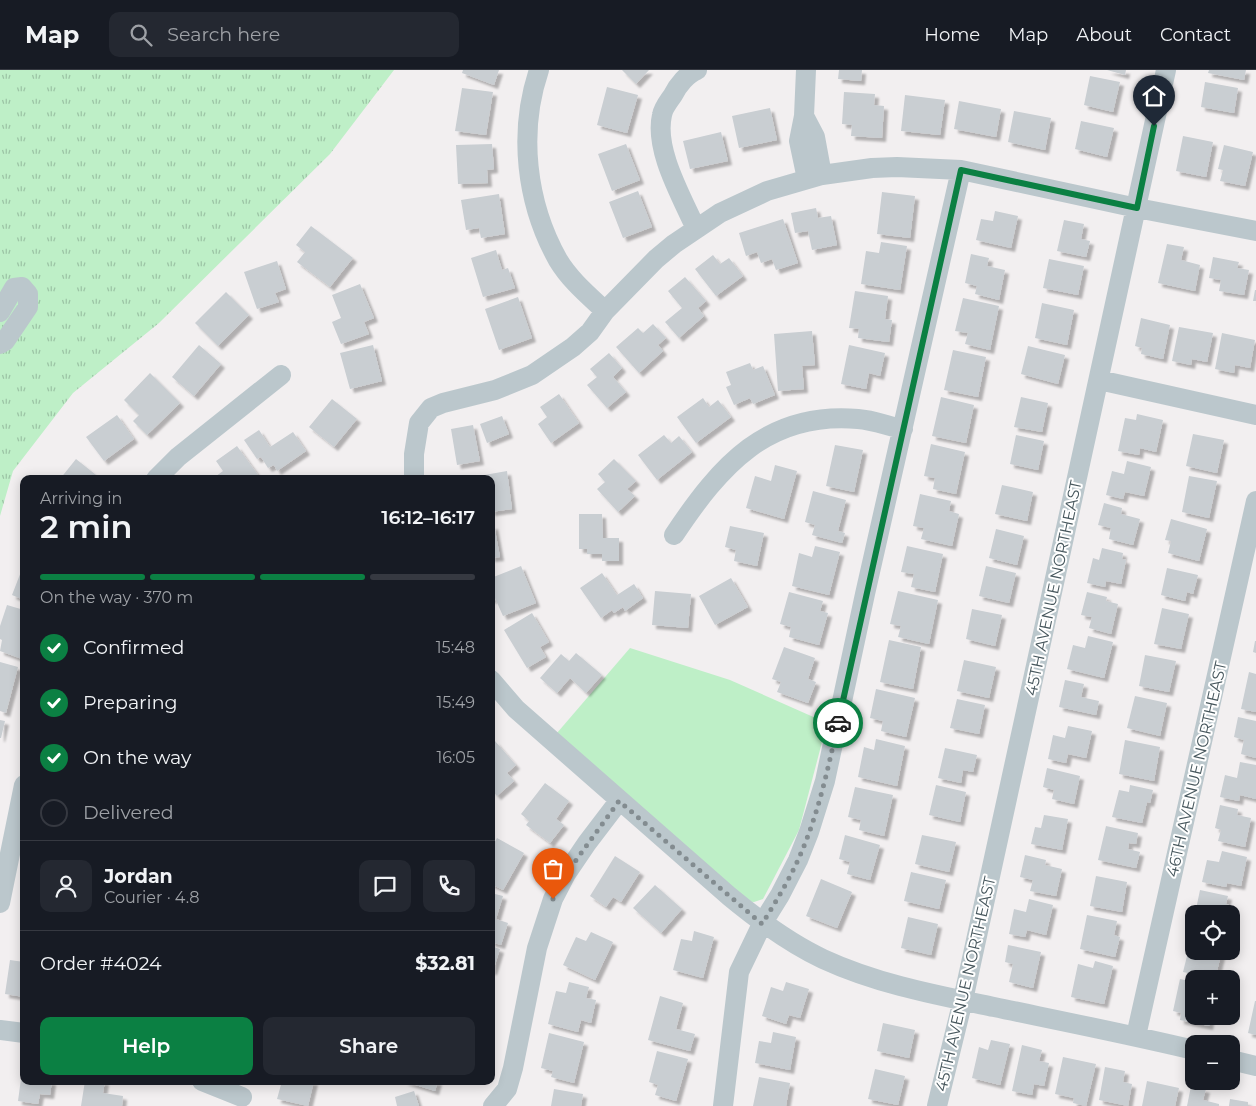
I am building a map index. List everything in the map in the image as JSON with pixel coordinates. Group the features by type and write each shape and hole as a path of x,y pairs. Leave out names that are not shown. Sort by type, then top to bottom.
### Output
{"street":[{"path":"539,70 533,89 527,131 532,191 546,233 559,261 574,282 605,311"},
{"path":"696,229 674,181 662,146 662,114 676,89 690,73 697,70"},
{"path":"806,70 804,116 799,141 815,177"},
{"name":"45TH AVENUE NORTHEAST","path":"937,1106 963,1000 1166,70"},
{"path":"414,475 414,454 419,423 426,412 436,405 495,390 532,374 573,347 590,332 605,311 656,259 696,229 720,213 744,201 767,191 815,177 881,167 961,170 1137,208 1256,231"},
{"path":"723,1106 737,982 740,972 762,924 798,860 825,781 961,170"},
{"path":"0,312 14,288 22,287 28,294 28,307 5,341 0,344"},
{"path":"160,475 178,457 281,375"},
{"path":"1099,380 1256,415"},
{"path":"674,535 698,500 731,462 745,451 779,431 794,425 823,418 859,419 903,429"},
{"name":"46TH AVENUE NORTHEAST","path":"1136,1036 1256,501"},
{"path":"495,685 516,709 762,924 821,958 836,965 912,990 1185,1048"},
{"path":"493,1106 507,1089 538,948 553,899 566,874 619,801"},
{"path":"0,903 20,805"},
{"path":"0,1030 20,1032"},
{"path":"1240,1062 1256,1066"},
{"path":"213,1085 242,1095"}],"green space":[{"path":"0,70 394,70 330,154 159,323 73,393 13,471 0,516"},
{"path":"630,648 730,680 827,723 799,830 763,899 754,902 744,901 557,733"}],"building":[{"path":"463,70 499,70 494,85 462,73"},
{"path":"622,70 649,70 636,84"},
{"path":"839,70 862,70 861,81 838,79"},
{"path":"1107,70 1126,70 1125,75"},
{"path":"1209,70 1246,70 1244,80 1208,73"},
{"path":"1090,76 1120,82 1113,112 1084,105"},
{"path":"1205,82 1238,88 1234,113 1201,107"},
{"path":"607,87 638,95 627,133 597,125"},
{"path":"462,88 493,92 486,135 455,131"},
{"path":"844,92 875,94 874,105 884,106 882,138 851,136 852,125 842,124"},
{"path":"905,95 945,100 940,135 901,131"},
{"path":"959,101 1001,109 996,137 954,129"},
{"path":"770,108 777,140 739,148 732,116"},
{"path":"1014,111 1051,118 1045,150 1008,142"},
{"path":"1081,121 1114,128 1107,157 1075,149"},
{"path":"721,132 728,161 690,169 683,141"},
{"path":"1183,136 1213,142 1206,177 1176,171"},
{"path":"492,144 494,169 487,170 488,183 458,184 456,145"},
{"path":"626,144 640,180 612,191 598,154"},
{"path":"1224,145 1253,152 1245,186 1220,181 1223,170 1218,169"},
{"path":"638,191 652,227 623,238 609,202"},
{"path":"882,192 915,196 910,238 877,234"},
{"path":"499,194 505,234 481,238 479,228 466,230 461,200"},
{"path":"816,208 818,218 831,216 837,245 812,250 808,231 795,233 791,213"},
{"path":"995,211 1018,216 1011,248 976,240 981,219 993,221"},
{"path":"783,219 798,263 776,270 772,259 761,263 757,252 746,256 739,233"},
{"path":"1064,220 1084,224 1081,239 1090,241 1086,257 1057,251"},
{"path":"311,226 353,258 330,287 297,262 305,252 296,245"},
{"path":"881,242 907,246 900,290 861,284 866,251 879,253"},
{"path":"1167,244 1184,247 1181,260 1200,265 1195,291 1158,283"},
{"path":"496,250 502,270 508,268 515,288 483,297 471,258"},
{"path":"971,254 989,258 987,266 1005,270 999,300 975,294 977,286 965,283"},
{"path":"713,255 720,264 729,258 743,276 716,296 695,269"},
{"path":"1213,257 1239,262 1237,268 1249,270 1244,295 1219,291 1221,280 1209,278"},
{"path":"1049,259 1084,266 1078,295 1043,288"},
{"path":"277,261 286,289 275,293 279,302 257,309 244,272"},
{"path":"685,277 706,301 698,308 704,316 679,338 665,322 682,308 668,291"},
{"path":"360,284 374,318 364,322 369,334 341,344 332,322 341,318 332,295"},
{"path":"1255,290 1256,301 1253,301"},
{"path":"855,291 888,296 885,319 892,320 889,342 858,338 859,329 849,328"},
{"path":"226,292 249,315 218,346 195,323"},
{"path":"518,297 532,338 499,350 485,309"},
{"path":"963,298 999,306 990,350 965,344 968,333 955,331"},
{"path":"1042,303 1074,310 1067,345 1035,338"},
{"path":"1141,318 1170,325 1163,359 1141,354 1142,348 1135,346"},
{"path":"653,324 666,338 658,345 663,351 639,373 616,347 638,328 643,333"},
{"path":"1179,327 1213,333 1207,362 1192,359 1191,365 1172,361"},
{"path":"812,331 815,365 802,366 804,389 778,391 774,334"},
{"path":"1222,333 1255,340 1250,368 1235,365 1234,373 1215,369"},
{"path":"199,345 221,364 194,396 172,377"},
{"path":"373,345 382,381 350,389 340,353"},
{"path":"849,345 885,353 880,376 869,373 866,389 841,384"},
{"path":"1028,346 1065,355 1058,384 1021,374"},
{"path":"953,350 986,357 978,397 944,390"},
{"path":"609,353 622,368 613,377 626,392 607,408 587,385 597,377 590,369"},
{"path":"750,363 753,370 763,366 775,395 753,404 750,398 734,405 726,387 731,385 726,372"},
{"path":"150,373 180,403 147,435 133,421 139,415 124,400"},
{"path":"559,394 579,423 551,443 538,424 547,417 540,407"},
{"path":"941,397 974,405 966,443 932,436"},
{"path":"1021,397 1048,403 1042,432 1014,427"},
{"path":"703,398 709,407 718,400 731,417 696,443 677,417"},
{"path":"332,399 357,419 334,447 309,427"},
{"path":"1137,414 1163,420 1156,452 1140,448 1139,455 1118,451 1125,418 1136,420"},
{"path":"117,415 134,439 104,461 86,437"},
{"path":"502,416 509,434 487,443 480,424"},
{"path":"473,425 480,461 457,465 451,429"},
{"path":"259,430 270,447 293,432 306,451 277,471 274,465 268,468 261,457 257,459 244,440"},
{"path":"1193,434 1224,440 1217,473 1186,466"},
{"path":"664,435 671,443 679,436 692,452 657,480 638,455"},
{"path":"1016,435 1044,441 1038,470 1010,464"},
{"path":"931,444 965,452 956,494 933,489 935,478 924,476"},
{"path":"835,445 863,450 854,492 826,486"},
{"path":"237,446 258,475 218,475 223,471 216,461"},
{"path":"76,459 96,475 63,475"},
{"path":"614,459 636,481 627,489 635,496 618,512 597,489 605,482 598,474"},
{"path":"1127,461 1151,467 1144,496 1125,492 1123,499 1106,495 1112,471 1124,474"},
{"path":"775,465 797,471 784,519 746,508 755,476 771,481"},
{"path":"507,471 512,509 495,511 495,475 484,475"},
{"path":"1189,476 1217,481 1209,518 1182,512"},
{"path":"1002,485 1033,492 1027,521 995,514"},
{"path":"813,491 846,500 838,531 845,533 842,543 812,535 815,525 805,522"},
{"path":"920,494 951,501 949,511 959,514 952,546 921,539 924,528 913,526"},
{"path":"1104,503 1122,508 1121,514 1140,519 1133,545 1109,539 1111,528 1098,525"},
{"path":"579,514 602,514 603,538 619,538 619,561 602,561 602,554 587,554 587,549 579,549"},
{"path":"1171,519 1207,529 1199,561 1168,553 1171,541 1165,540"},
{"path":"730,526 764,533 757,566 734,561 736,550 725,547"},
{"path":"996,529 1024,536 1017,565 989,558"},
{"path":"495,530 500,557 495,558"},
{"path":"815,546 840,552 829,595 792,586 799,553 812,557"},
{"path":"907,546 943,554 935,592 911,587 914,574 901,572"},
{"path":"1102,548 1123,553 1122,559 1126,560 1121,584 1106,581 1105,587 1087,583 1093,558 1099,560"},
{"path":"521,566 536,603 503,616 495,598 495,576"},
{"path":"986,566 1016,573 1009,603 979,596"},
{"path":"1167,568 1198,575 1193,594 1187,592 1185,601 1161,595"},
{"path":"602,573 617,595 634,584 643,598 625,611 623,607 614,613 612,610 601,618 580,588"},
{"path":"20,574 20,598 12,595"},
{"path":"731,578 748,607 715,625 699,596"},
{"path":"655,591 691,594 688,628 652,625"},
{"path":"898,591 938,600 929,644 898,637 901,626 890,624"},
{"path":"789,592 823,601 820,611 828,613 819,645 789,637 791,627 780,624"},
{"path":"1087,592 1107,597 1106,601 1118,604 1111,634 1089,628 1092,617 1081,615"},
{"path":"7,605 20,609 20,658 0,651 2,640 0,639 0,626"},
{"path":"1162,608 1189,614 1181,649 1154,644"},
{"path":"972,609 1002,615 995,646 966,639"},
{"path":"532,613 549,642 540,647 546,657 527,668 504,630"},
{"path":"1088,636 1113,642 1104,678 1067,669 1073,645 1085,648"},
{"path":"889,640 921,647 913,689 880,682"},
{"path":"1256,641 1256,653 1253,652"},
{"path":"784,647 815,658 808,679 816,682 808,703 777,692 781,682 772,679"},
{"path":"576,653 602,675 586,693 570,678 557,693 540,678 561,654 569,661"},
{"path":"1145,655 1176,661 1169,692 1139,686"},
{"path":"964,660 996,667 989,698 957,691"},
{"path":"0,662 18,667 6,713 0,711"},
{"path":"1249,672 1256,674 1256,712 1241,709"},
{"path":"1065,680 1084,684 1081,697 1099,701 1096,715 1059,707"},
{"path":"876,689 915,698 906,737 881,731 883,721 870,718"},
{"path":"1135,696 1167,703 1160,736 1127,728"},
{"path":"957,699 985,705 979,734 950,728"},
{"path":"1238,717 1256,721 1256,758 1241,754 1244,740 1234,737"},
{"path":"0,720 5,721 1,738 0,738"},
{"path":"1068,726 1092,731 1086,758 1068,754 1066,763 1048,759 1053,735 1065,738"},
{"path":"876,739 905,746 897,786 858,777 864,747 874,750"},
{"path":"1125,740 1160,747 1154,781 1119,774"},
{"path":"495,741 516,765 507,773 514,781 497,796 495,794"},
{"path":"945,748 977,755 973,772 963,770 961,783 938,778"},
{"path":"1240,762 1256,765 1256,799 1240,795 1239,801 1220,797 1225,775 1237,778"},
{"path":"1047,768 1080,776 1074,804 1052,799 1054,790 1043,787"},
{"path":"545,783 569,801 556,819 564,825 550,843 526,825 529,821 521,814"},
{"path":"936,785 966,792 960,822 929,815"},
{"path":"1130,785 1153,790 1150,803 1147,802 1142,823 1112,817 1119,790 1129,792"},
{"path":"855,787 893,795 884,836 859,830 861,820 848,817"},
{"path":"1220,805 1238,809 1237,815 1251,818 1245,847 1218,841 1221,830 1215,828"},
{"path":"1044,815 1068,819 1062,850 1031,844 1035,827 1041,828"},
{"path":"1106,826 1138,833 1136,844 1129,843 1128,849 1140,852 1136,868 1098,860"},
{"path":"845,835 880,845 870,880 847,874 850,862 839,859"},
{"path":"922,835 956,842 949,872 915,864"},
{"path":"497,838 524,853 503,890 495,886 495,842"},
{"path":"1222,851 1247,857 1241,886 1227,883 1226,887 1202,882 1207,860 1219,862"},
{"path":"1025,855 1046,860 1045,865 1062,869 1056,896 1030,891 1033,880 1020,877"},
{"path":"615,856 640,872 621,902 613,897 606,907 590,896"},
{"path":"911,872 946,880 939,909 904,901"},
{"path":"1096,876 1127,882 1122,912 1090,906"},
{"path":"821,879 852,892 837,928 806,916"},
{"path":"655,885 682,909 661,933 633,908"},
{"path":"1200,890 1228,896 1226,904 1229,905 1197,905"},
{"path":"495,894 503,896 496,919 508,923 501,945 495,943"},
{"path":"1029,899 1053,905 1046,935 1027,930 1025,937 1009,934 1014,909 1026,912"},
{"path":"1087,915 1117,921 1114,935 1120,937 1115,957 1080,949"},
{"path":"908,917 938,924 931,955 901,948"},
{"path":"694,931 714,937 703,978 673,970 681,939 692,941"},
{"path":"591,932 613,942 595,980 563,965 576,937 586,941"},
{"path":"1008,945 1041,952 1033,988 1009,982 1013,964 1005,962"},
{"path":"495,947 500,949 495,965"},
{"path":"10,960 20,961 20,996 5,994"},
{"path":"1186,960 1220,960 1217,970 1185,970 1185,972 1183,972"},
{"path":"1095,961 1113,966 1104,1004 1071,997 1078,964 1093,968"},
{"path":"1180,979 1185,980 1185,1021 1180,1020 1181,1013 1173,1011"},
{"path":"569,982 589,987 586,998 596,1000 591,1023 581,1020 578,1032 548,1024 556,991 566,993"},
{"path":"786,982 809,989 800,1018 789,1015 786,1024 762,1016 771,987 783,991"},
{"path":"660,996 683,1003 676,1029 695,1034 690,1051 648,1040"},
{"path":"1256,1001 1256,1035 1248,1033"},
{"path":"883,1023 915,1030 909,1058 877,1051"},
{"path":"773,1032 796,1037 790,1070 755,1063 759,1041 771,1043"},
{"path":"549,1033 584,1042 574,1083 551,1077 553,1071 541,1068"},
{"path":"991,1040 1010,1044 1000,1085 972,1078 979,1047 988,1050"},
{"path":"1022,1045 1042,1050 1039,1061 1049,1063 1044,1086 1034,1084 1032,1095 1012,1091"},
{"path":"657,1051 688,1059 676,1101 655,1095 658,1085 649,1082"},
{"path":"1063,1057 1096,1064 1086,1106 1073,1103 1074,1098 1055,1094"},
{"path":"1105,1067 1125,1071 1123,1082 1132,1084 1128,1106 1099,1100"},
{"path":"875,1069 905,1076 898,1105 868,1099"},
{"path":"759,1077 790,1083 786,1106 753,1106"},
{"path":"1147,1081 1179,1088 1175,1106 1142,1106"},
{"path":"20,1085 51,1085 50,1095 40,1094 38,1104 18,1101"},
{"path":"84,1085 104,1085 103,1093 123,1096 122,1106 81,1106"},
{"path":"281,1085 313,1085 308,1106 277,1099"},
{"path":"416,1085 437,1085 435,1091"},
{"path":"554,1089 583,1094 581,1106 551,1106"},
{"path":"1190,1090 1206,1090 1203,1100 1219,1104 1219,1106 1187,1106"},
{"path":"414,1091 419,1106 397,1106 395,1097"},
{"path":"1230,1099 1248,1102 1248,1106 1229,1106"}],"way so far":[{"path":"553,899 566,874 619,801 762,924 798,860 809,832 825,781 838,723"}],"route":[{"path":"838,723 865,594 961,170 1137,208 1154,126"}]}
